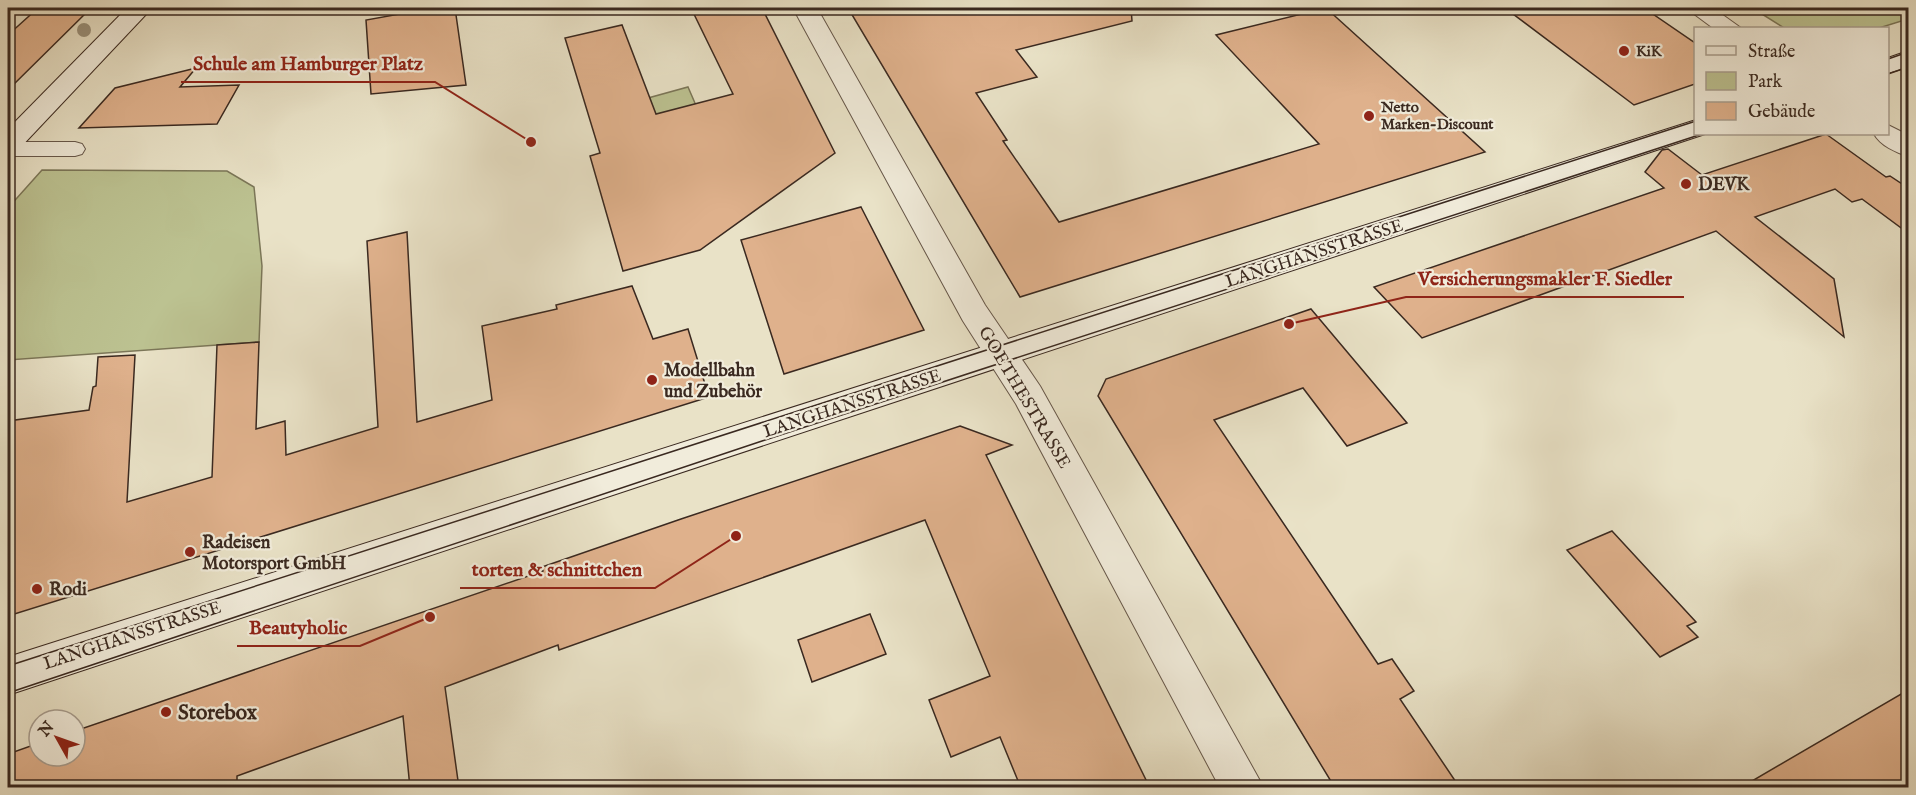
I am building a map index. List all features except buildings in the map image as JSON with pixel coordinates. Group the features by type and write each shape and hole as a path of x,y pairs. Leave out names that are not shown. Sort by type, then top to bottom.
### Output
{"street":[{"path":"8,144 140,8"},
{"name":"GOETHESTRASSE","path":"805,8 974,313 1028,395 1243,788"},
{"path":"1698,8 1727,27"},
{"path":"1889,65 1908,59"},
{"name":"LANGHANSSTRASSE","path":"8,676 1694,128"},
{"path":"1889,135 1908,147"}],"lane":[{"path":"8,149 75,149"}],"green space":[{"path":"1908,8 1908,19 1882,27 1782,27 1754,9"},
{"path":"688,87 701,117 590,114"},
{"path":"42,170 227,171 254,187 262,266 259,342 8,360 8,208"}],"tram line":[{"path":"1889,59 1908,52"},
{"path":"1889,74 1908,67"},
{"path":"8,666 1694,122"},
{"path":"8,693 762,441 1699,135"}],"place":[{"name":"KiK","path":"1624,51"},
{"name":"Netto Marken-Discount","path":"1369,116"},
{"name":"Schule am Hamburger Platz","path":"531,142"},
{"name":"DEVK","path":"1686,184"},
{"name":"Versicherungsmakler F. Siedler","path":"1289,324"},
{"name":"Modellbahn und Zubehör","path":"652,380"},
{"name":"torten & schnittchen","path":"736,536"},
{"name":"Radeisen Motorsport GmbH","path":"190,552"},
{"name":"Rodi","path":"37,589"},
{"name":"Beautyholic","path":"430,617"},
{"name":"Storebox","path":"166,712"}]}
